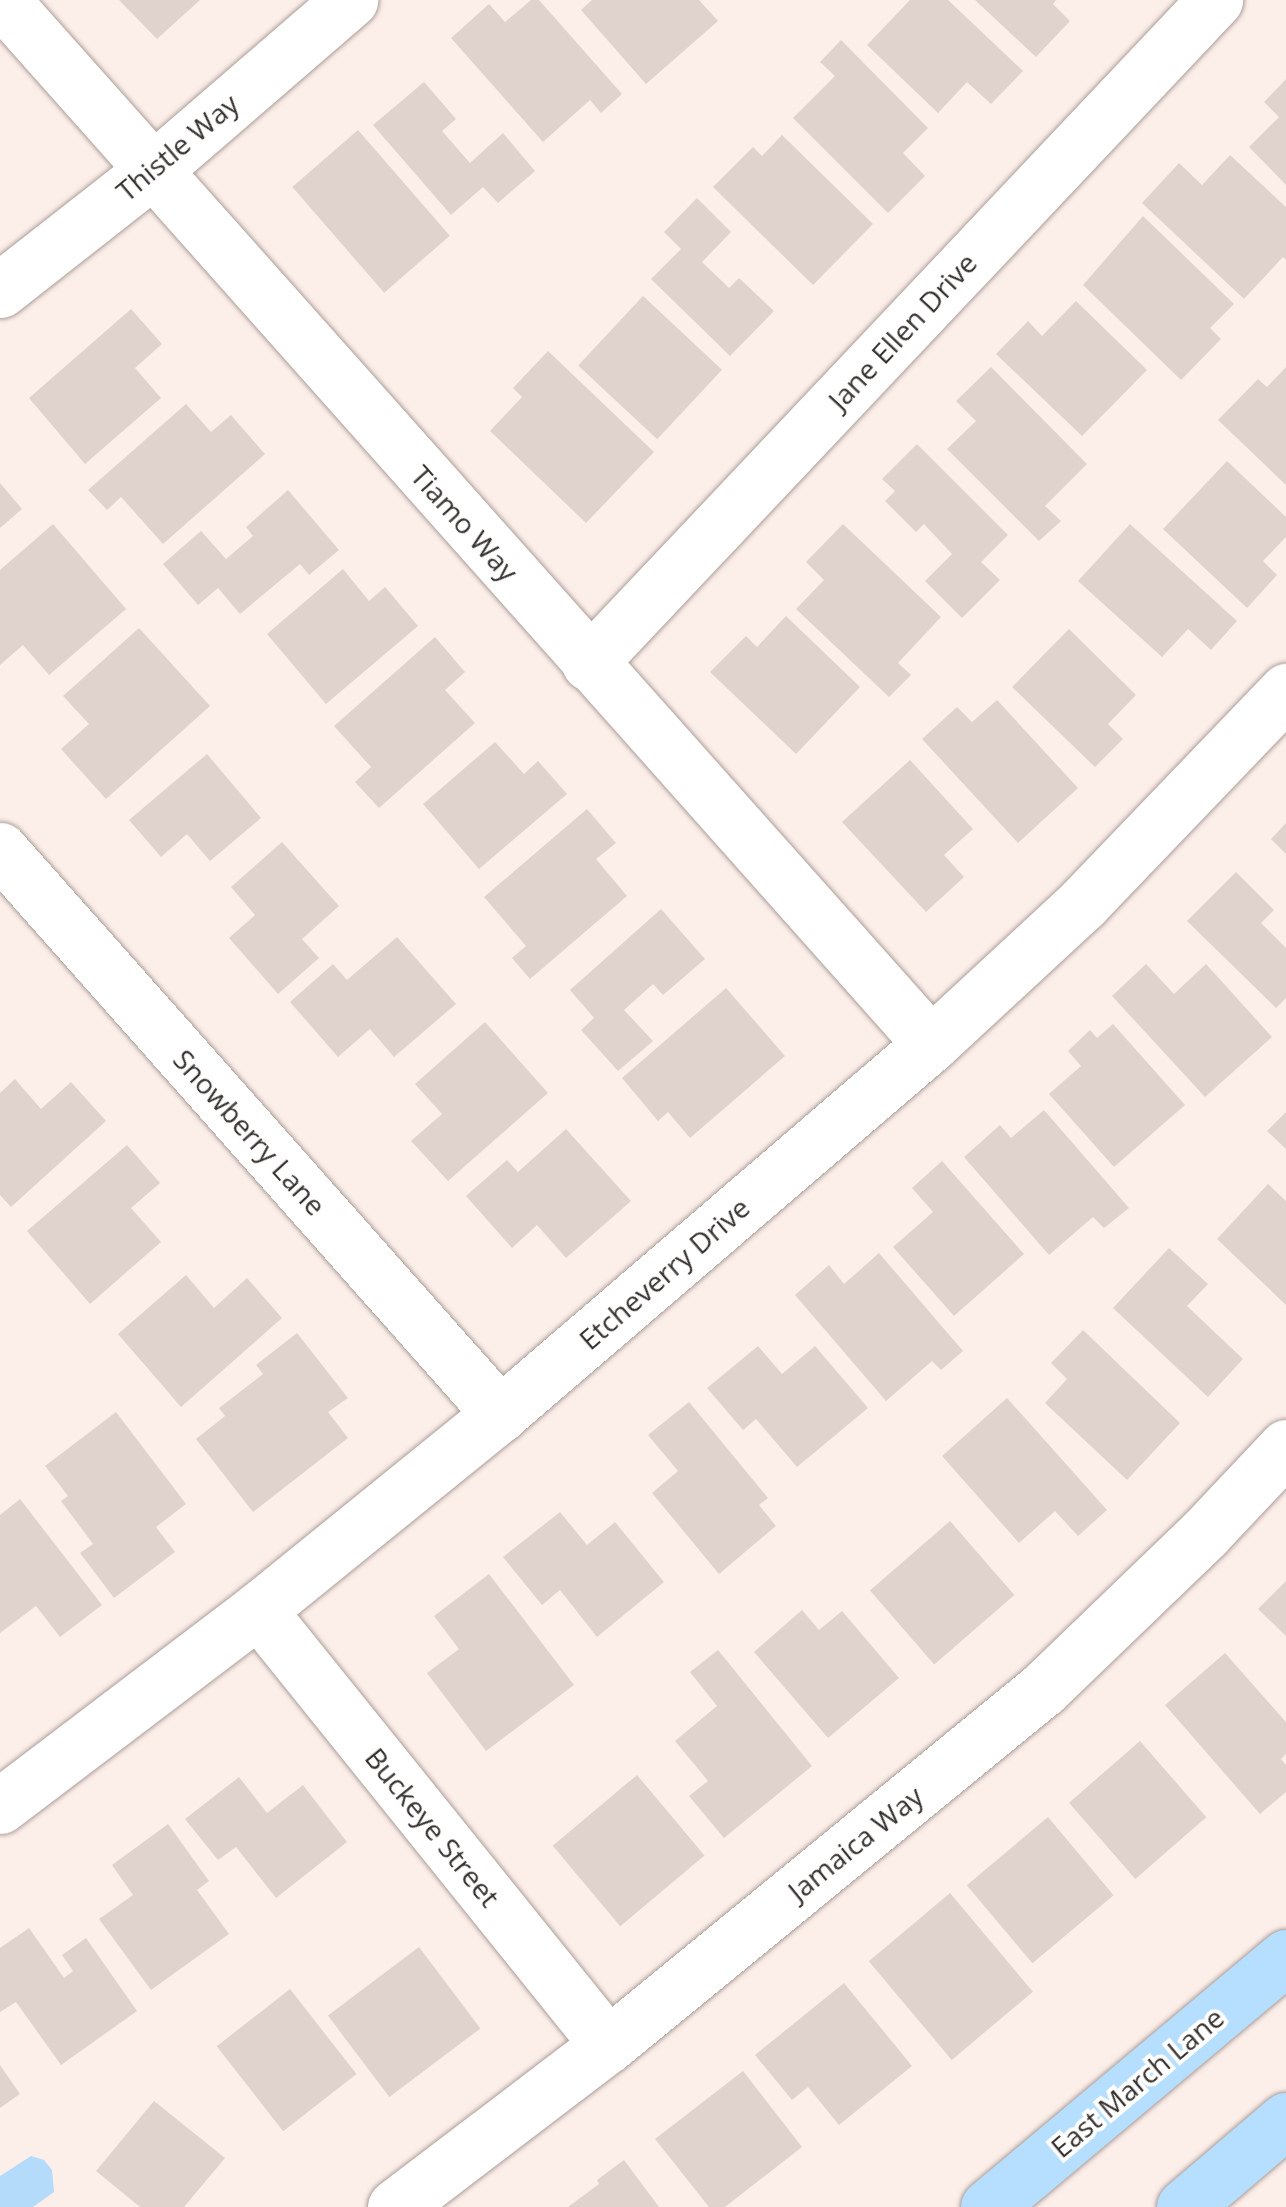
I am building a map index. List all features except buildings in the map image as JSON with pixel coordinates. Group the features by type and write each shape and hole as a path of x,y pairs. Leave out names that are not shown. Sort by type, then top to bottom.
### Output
{"main road":[{"name":"East March Lane","path":"988,2207 1286,1957"},
{"path":"1184,2207 1286,2120"}],"street":[{"name":"Tiamo Way","path":"2,0 930,1044"},
{"name":"Thistle Way","path":"0,290 152,171 350,0"},
{"name":"Jane Ellen Drive","path":"589,663 1215,0"},
{"name":"Etcheverry Drive","path":"0,1806 258,1610 500,1414 930,1044 1083,903 1286,691"},
{"name":"Snowberry Lane","path":"0,850 500,1414"},
{"name":"Jamaica Way","path":"395,2207 608,2045 1043,1688 1206,1532 1286,1447"},
{"name":"Buckeye Street","path":"258,1610 608,2045"}],"water":[{"path":"31,2156 44,2160 52,2170 54,2192 33,2207 0,2207 0,2176"}]}
